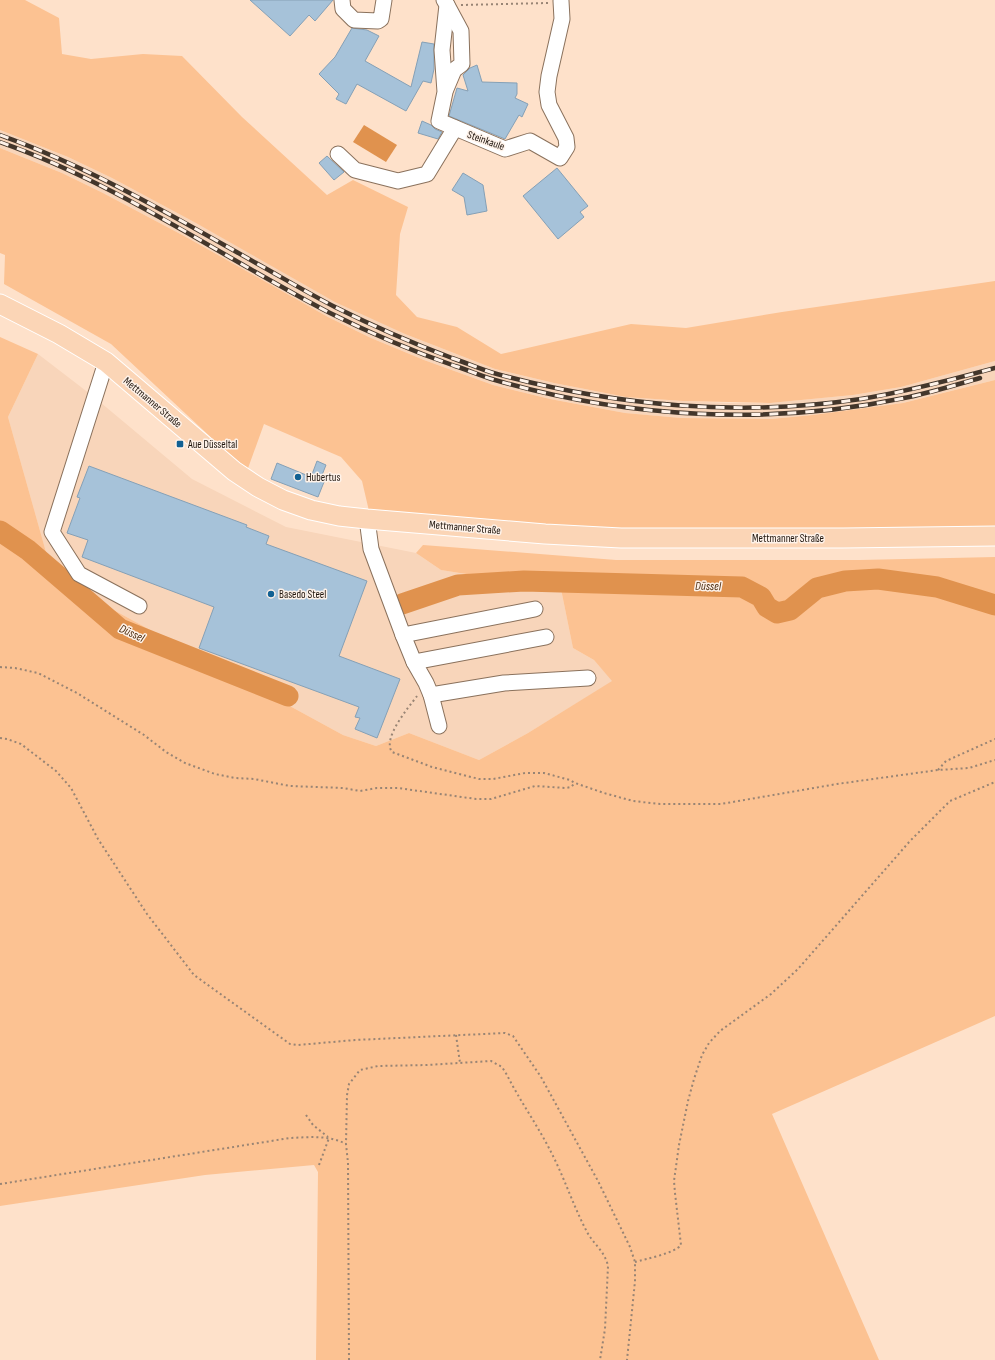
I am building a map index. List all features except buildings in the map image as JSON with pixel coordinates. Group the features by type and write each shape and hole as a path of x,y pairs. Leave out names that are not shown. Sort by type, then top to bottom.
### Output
{"main road":[{"name":"Mettmanner Straße","path":"0,304 59,334 106,362 234,471 258,487 283,500 311,510 367,520 546,534 621,538 995,536"}],"lane":[{"path":"342,0 343,9 354,20 378,22 381,19 384,0"},
{"name":"Steinkaule","path":"446,3 442,50 445,92 439,121 505,150 530,141 560,158 567,147 566,138 549,106 547,92 549,76 562,19 561,1"},
{"path":"338,154 355,170 398,181 427,174 455,128"},
{"path":"106,362 52,532 79,574 139,606"},
{"path":"367,520 371,549 403,635 414,662 428,689 439,726"},
{"path":"403,635 535,609"},
{"path":"414,662 546,637"},
{"path":"428,689 588,678"}],"path":[{"path":"446,3 540,3 561,1"},
{"path":"0,667 15,668 45,676 77,693 185,763 215,774 235,778 254,779 290,786 343,788 360,791 377,788 398,788 476,799 491,799 535,786 566,788 571,787 575,783"},
{"path":"428,689 392,734 390,745 390,750 392,752 432,767 479,779 492,779 525,772 535,772 570,780 604,793 633,801 660,804 721,804 837,784 938,770 970,768 995,760"},
{"path":"0,738 8,739 21,744 56,771 71,788 98,839 147,914 194,975 290,1044 298,1045 505,1033 513,1036 541,1078 598,1181 630,1247 635,1262 635,1281 627,1360"},
{"path":"938,770 946,761 995,739"},
{"path":"635,1262 672,1251 679,1248 681,1245 674,1181 679,1145 688,1101 702,1055 709,1043 720,1031 771,994 798,969 910,841 950,801 995,782"},
{"path":"456,1035 460,1063"},
{"path":"349,1360 348,1163 346,1144 347,1089 352,1079 360,1070 378,1066 491,1061 504,1070 543,1136 563,1176 587,1232 601,1249 607,1261 605,1329 600,1360"},
{"path":"306,1115 313,1126 329,1138"},
{"path":"0,1184 290,1138 329,1138 340,1140 346,1144"},
{"path":"319,1166 329,1138"}],"shaded area":[{"path":"0,0 25,0 59,18 62,54 91,59 143,54 182,56 242,117 327,195 353,180 408,207 400,234 396,295 417,317 457,327 501,354 631,324 686,328 782,312 995,281 995,361 901,387 853,395 770,403 683,401 626,397 554,383 495,369 405,334 335,302 196,223 112,178 68,157 0,130"},
{"path":"364,125 397,145 386,162 353,142"},
{"path":"0,130 68,157 112,178 405,334 495,369 554,383 626,397 729,403 770,403 853,395 901,387 995,361 995,380 903,403 771,419 681,418 625,413 550,399 493,385 424,360 371,338 328,317 186,237 103,193 62,173 0,148"},
{"path":"0,148 62,173 103,193 186,237 328,317 371,338 424,360 493,385 550,399 625,413 681,418 771,419 903,403 995,380 995,528 600,529 369,511 362,481 341,457 264,424 247,471 111,344 4,284 5,255 0,253"},
{"path":"0,337 38,354 8,417 53,577 343,735 376,746 409,733 479,760 528,733 612,681 594,660 573,648 561,589 441,570 416,553 423,545 616,560 860,560 995,557 995,1016 772,1114 879,1360 316,1360 318,1172 314,1165 205,1175 0,1206"},
{"path":"38,354 94,397 192,479 286,527 416,553 441,570 561,589 573,648 594,660 613,681 528,733 479,760 409,733 376,746 343,735 53,577 8,417"}],"waterway":[{"name":"Düssel","path":"0,531 28,550 120,629 288,696"},
{"name":"Düssel","path":"402,604 458,585 524,581 742,587 761,597 767,607 777,613 790,610 817,588 845,581 878,579 937,587 995,605"}],"railway":[{"path":"0,135 66,162 131,193 335,307 364,321 422,346 480,368 497,374 542,385 632,401 678,405 770,407 861,399 895,393 995,368"},
{"path":"0,142 43,159 127,199 289,291 360,328 423,354 485,377 544,393 595,403 646,410 698,414 750,415 854,407 914,396 980,378"}],"place":[{"name":"Aue Düsseltal","path":"180,444"},
{"name":"Hubertus","path":"298,477"},
{"name":"Basedo Steel","path":"271,594"}]}
